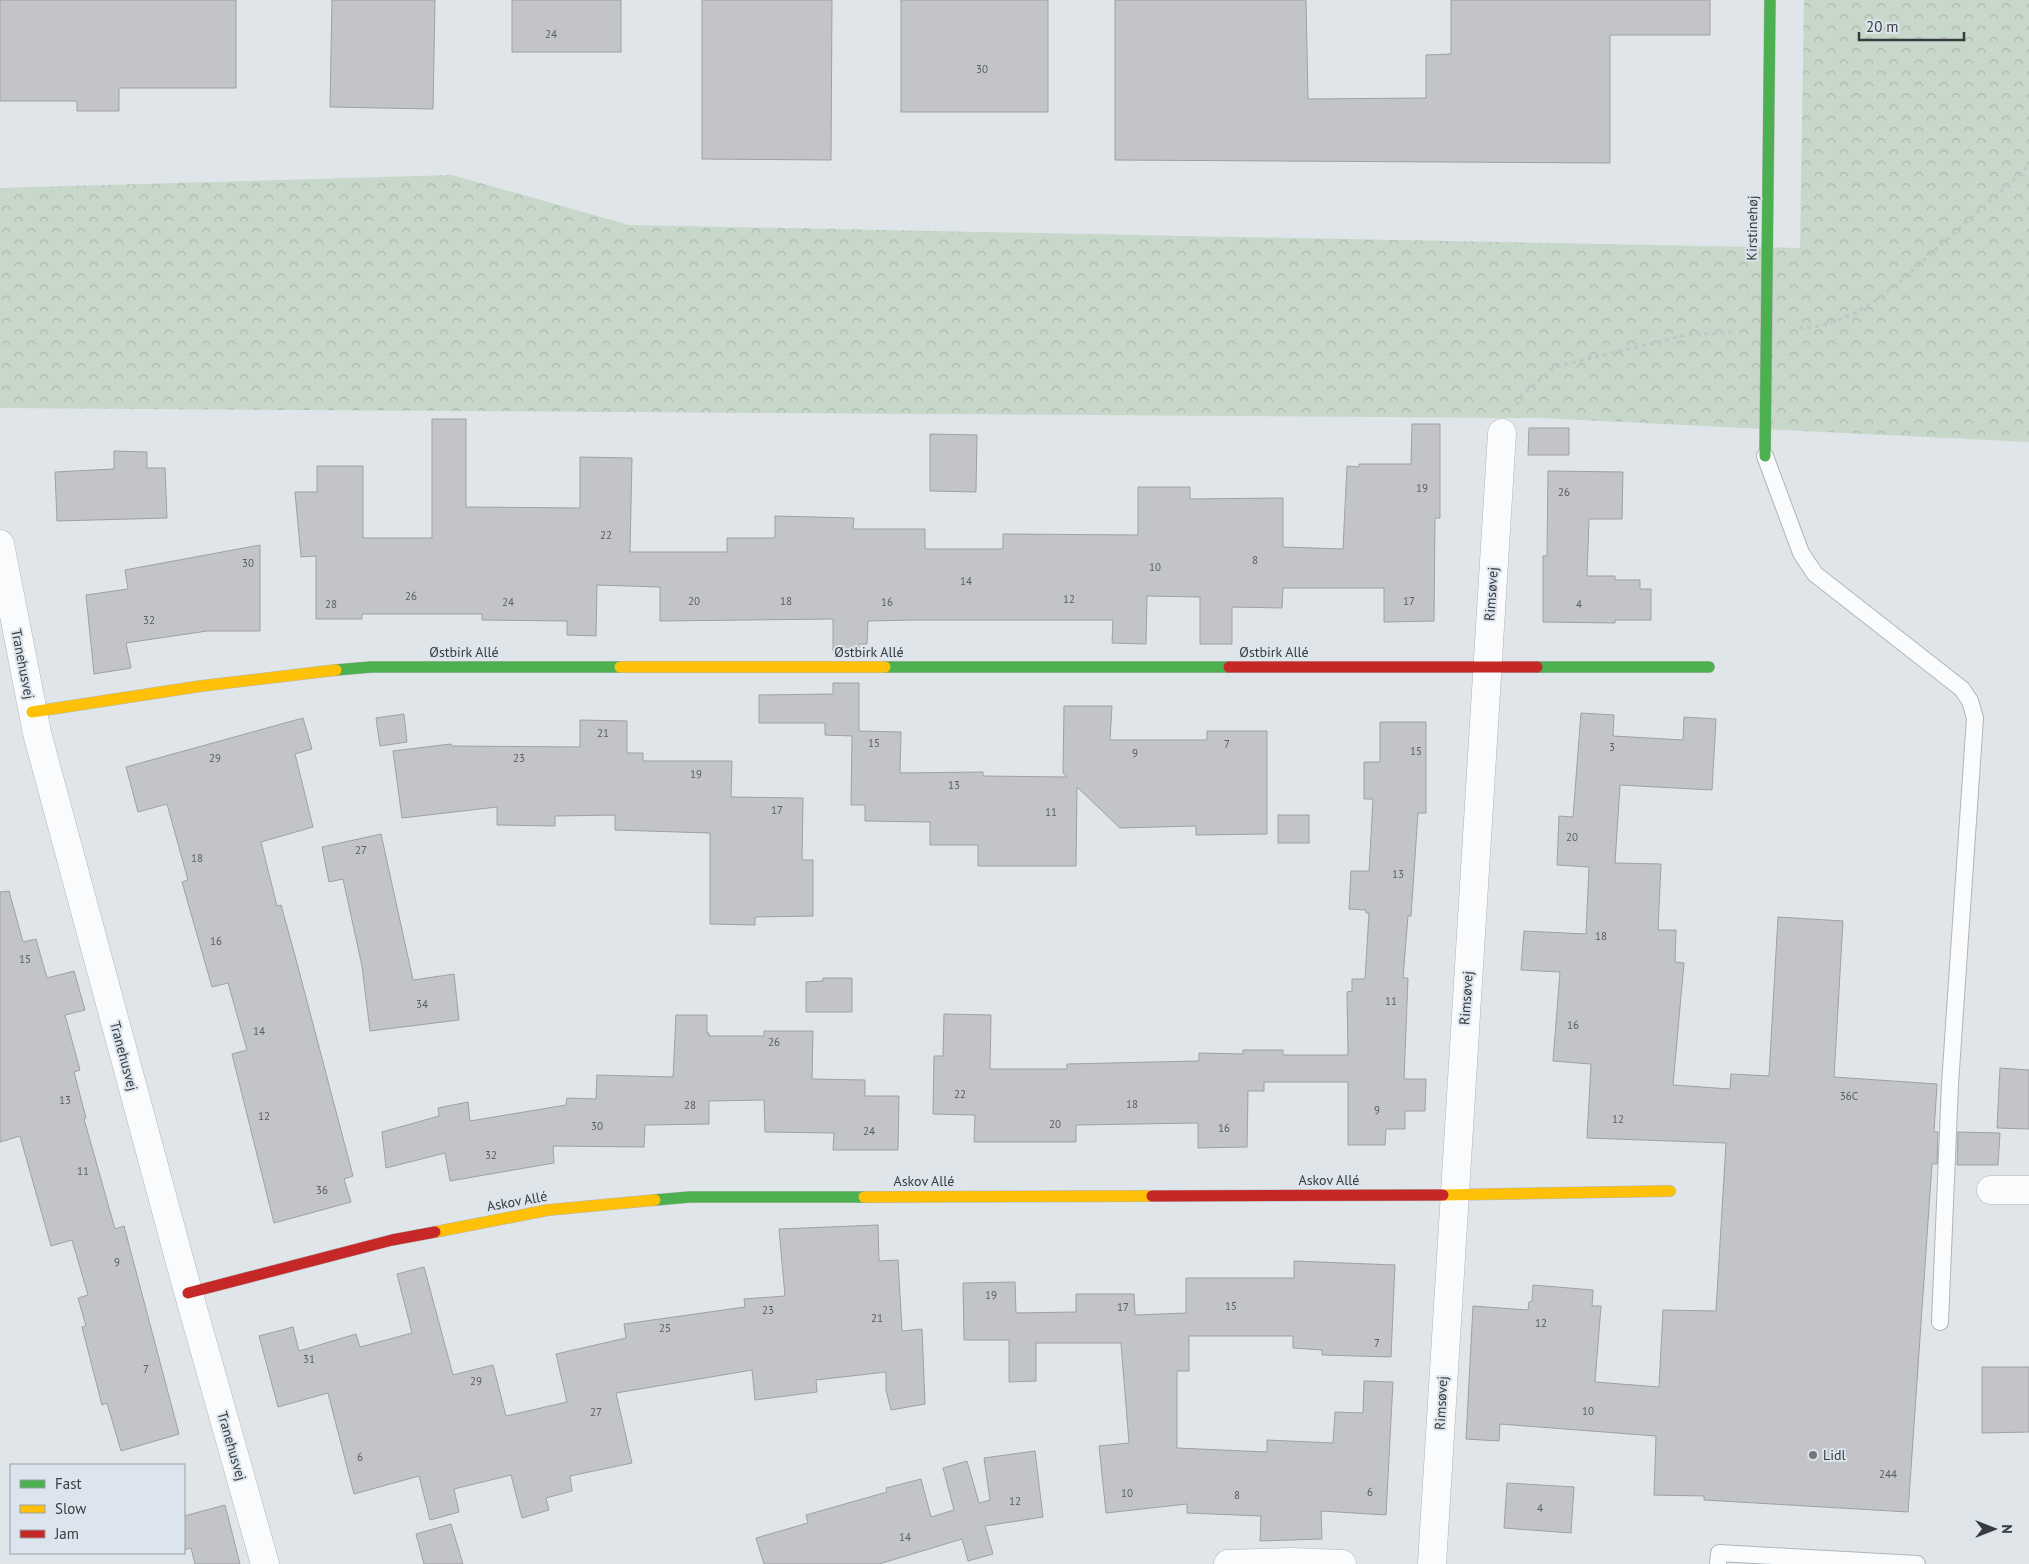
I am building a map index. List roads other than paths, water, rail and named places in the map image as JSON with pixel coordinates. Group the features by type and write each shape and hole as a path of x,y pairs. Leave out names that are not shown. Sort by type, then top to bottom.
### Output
{"street":[{"name":"Kirstinehøj","path":"1765,456 1770,0"},
{"name":"Rimsøvej","path":"1432,1564 1453,1195 1502,433"},
{"name":"Tranehusvej","path":"0,544 32,712 188,1293 265,1564"},
{"name":"Østbirk Allé","path":"32,712 224,682 371,667 1708,667"},
{"path":"1991,1190 2029,1190"},
{"name":"Askov Allé","path":"188,1293 392,1240 548,1210 690,1197 1453,1195 1670,1191"},
{"path":"1228,1564 1291,1562 1342,1564"}],"lane":[{"path":"1765,456 1801,553 1815,574 1962,689 1970,701 1975,718 1950,1084 1940,1322"},
{"path":"1718,1564 1719,1554 1917,1564"}],"place":[{"name":"Lidl","path":"1813,1455"}]}
